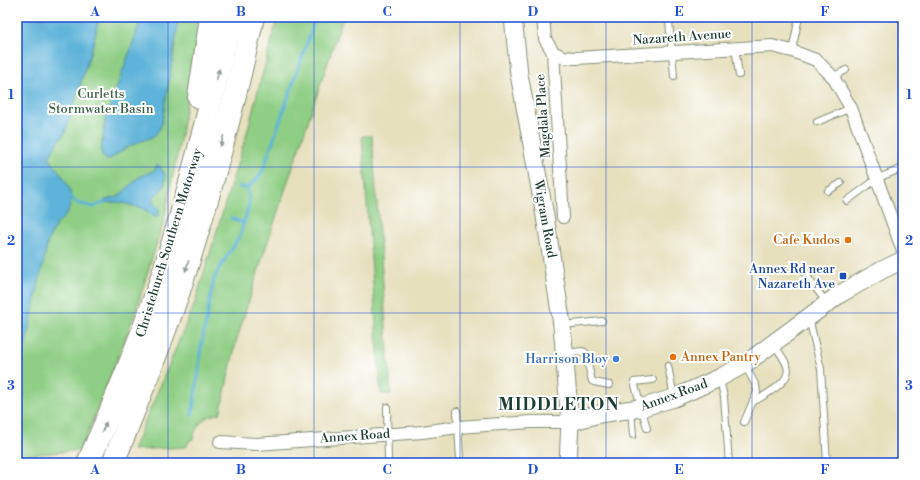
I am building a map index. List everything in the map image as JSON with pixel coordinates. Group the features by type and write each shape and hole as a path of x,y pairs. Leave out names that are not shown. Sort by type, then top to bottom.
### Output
{"highway":[{"path":"191,180 190,158 192,136 211,17"},
{"name":"Christchurch Southern Motorway","path":"88,463 136,349 159,284 191,180 232,17"},
{"name":"Christchurch Southern Motorway","path":"113,463 180,287 199,227 253,17"},
{"path":"232,103 254,63 267,17"}],"main road":[{"name":"Wigram Road","path":"513,17 520,74 548,232 562,325 570,422 568,463"},
{"name":"Annex Road","path":"570,422 599,414 636,409 674,398 719,378 745,364 856,284 903,260"}],"street":[{"name":"Magdala Place","path":"543,17 545,39 553,52 563,217"},
{"name":"Nazareth Avenue","path":"553,52 563,57 576,58 772,46 792,51 816,60 833,77 851,108 878,178 903,250"},
{"name":"Annex Road","path":"220,442 257,444 422,432 458,427 531,422 570,422"}],"lane":[{"path":"792,51 799,17"},
{"path":"669,21 674,76"},
{"path":"735,48 739,75"},
{"path":"833,77 846,70"},
{"path":"817,122 851,108"},
{"path":"847,201 878,178 903,168"},
{"path":"828,191 841,183"},
{"path":"803,271 827,304"},
{"path":"809,317 821,369 827,463"},
{"path":"562,325 602,321"},
{"path":"753,402 777,387 786,376 787,366 774,343"},
{"path":"565,353 584,352 592,381 610,385"},
{"path":"744,422 756,396 756,386 745,364"},
{"path":"668,366 674,398"},
{"path":"719,378 724,397 729,463"},
{"path":"633,435 636,409 634,382 653,380"},
{"path":"387,407 388,463"},
{"path":"636,409 647,428"},
{"path":"457,411 460,459"}],"green space":[{"name":"Curletts Stormwater Basin","path":"17,17 200,17 180,141 164,220 134,316 81,450 17,456"},
{"path":"278,17 343,17 262,259 236,342 220,414 215,414 202,421 194,434 193,439 190,440 186,447 133,450 194,305 248,129"},
{"path":"362,136 372,136 391,394 381,394"}],"water":[{"path":"17,17 99,17 94,41 65,133 56,144 49,158 67,184 70,190 71,198 66,215 56,225 48,241 17,383"},
{"path":"141,17 178,17 177,32 162,123 153,136 130,146 109,160 104,158 101,152 105,120"},
{"path":"158,165 165,174 164,187 153,198 153,203 159,208 159,215 155,217 144,209 119,202 102,203 105,200 118,197 139,177 155,170 156,166"}],"waterway":[{"path":"247,188 258,178 263,170 316,17"},
{"path":"239,187 247,188"},
{"path":"192,415 199,371 200,353 214,279 240,236 249,205 247,188"},
{"path":"68,194 77,203 94,207 105,202"},
{"path":"231,218 243,223"}],"place":[{"name":"Cafe Kudos","path":"848,240"},
{"name":"Annex Rd near Nazareth Ave","path":"843,276"},
{"name":"Annex Pantry","path":"673,357"},
{"name":"Harrison Bloy","path":"616,359"}],"district":[{"name":"MIDDLETON","path":"559,405"}]}
